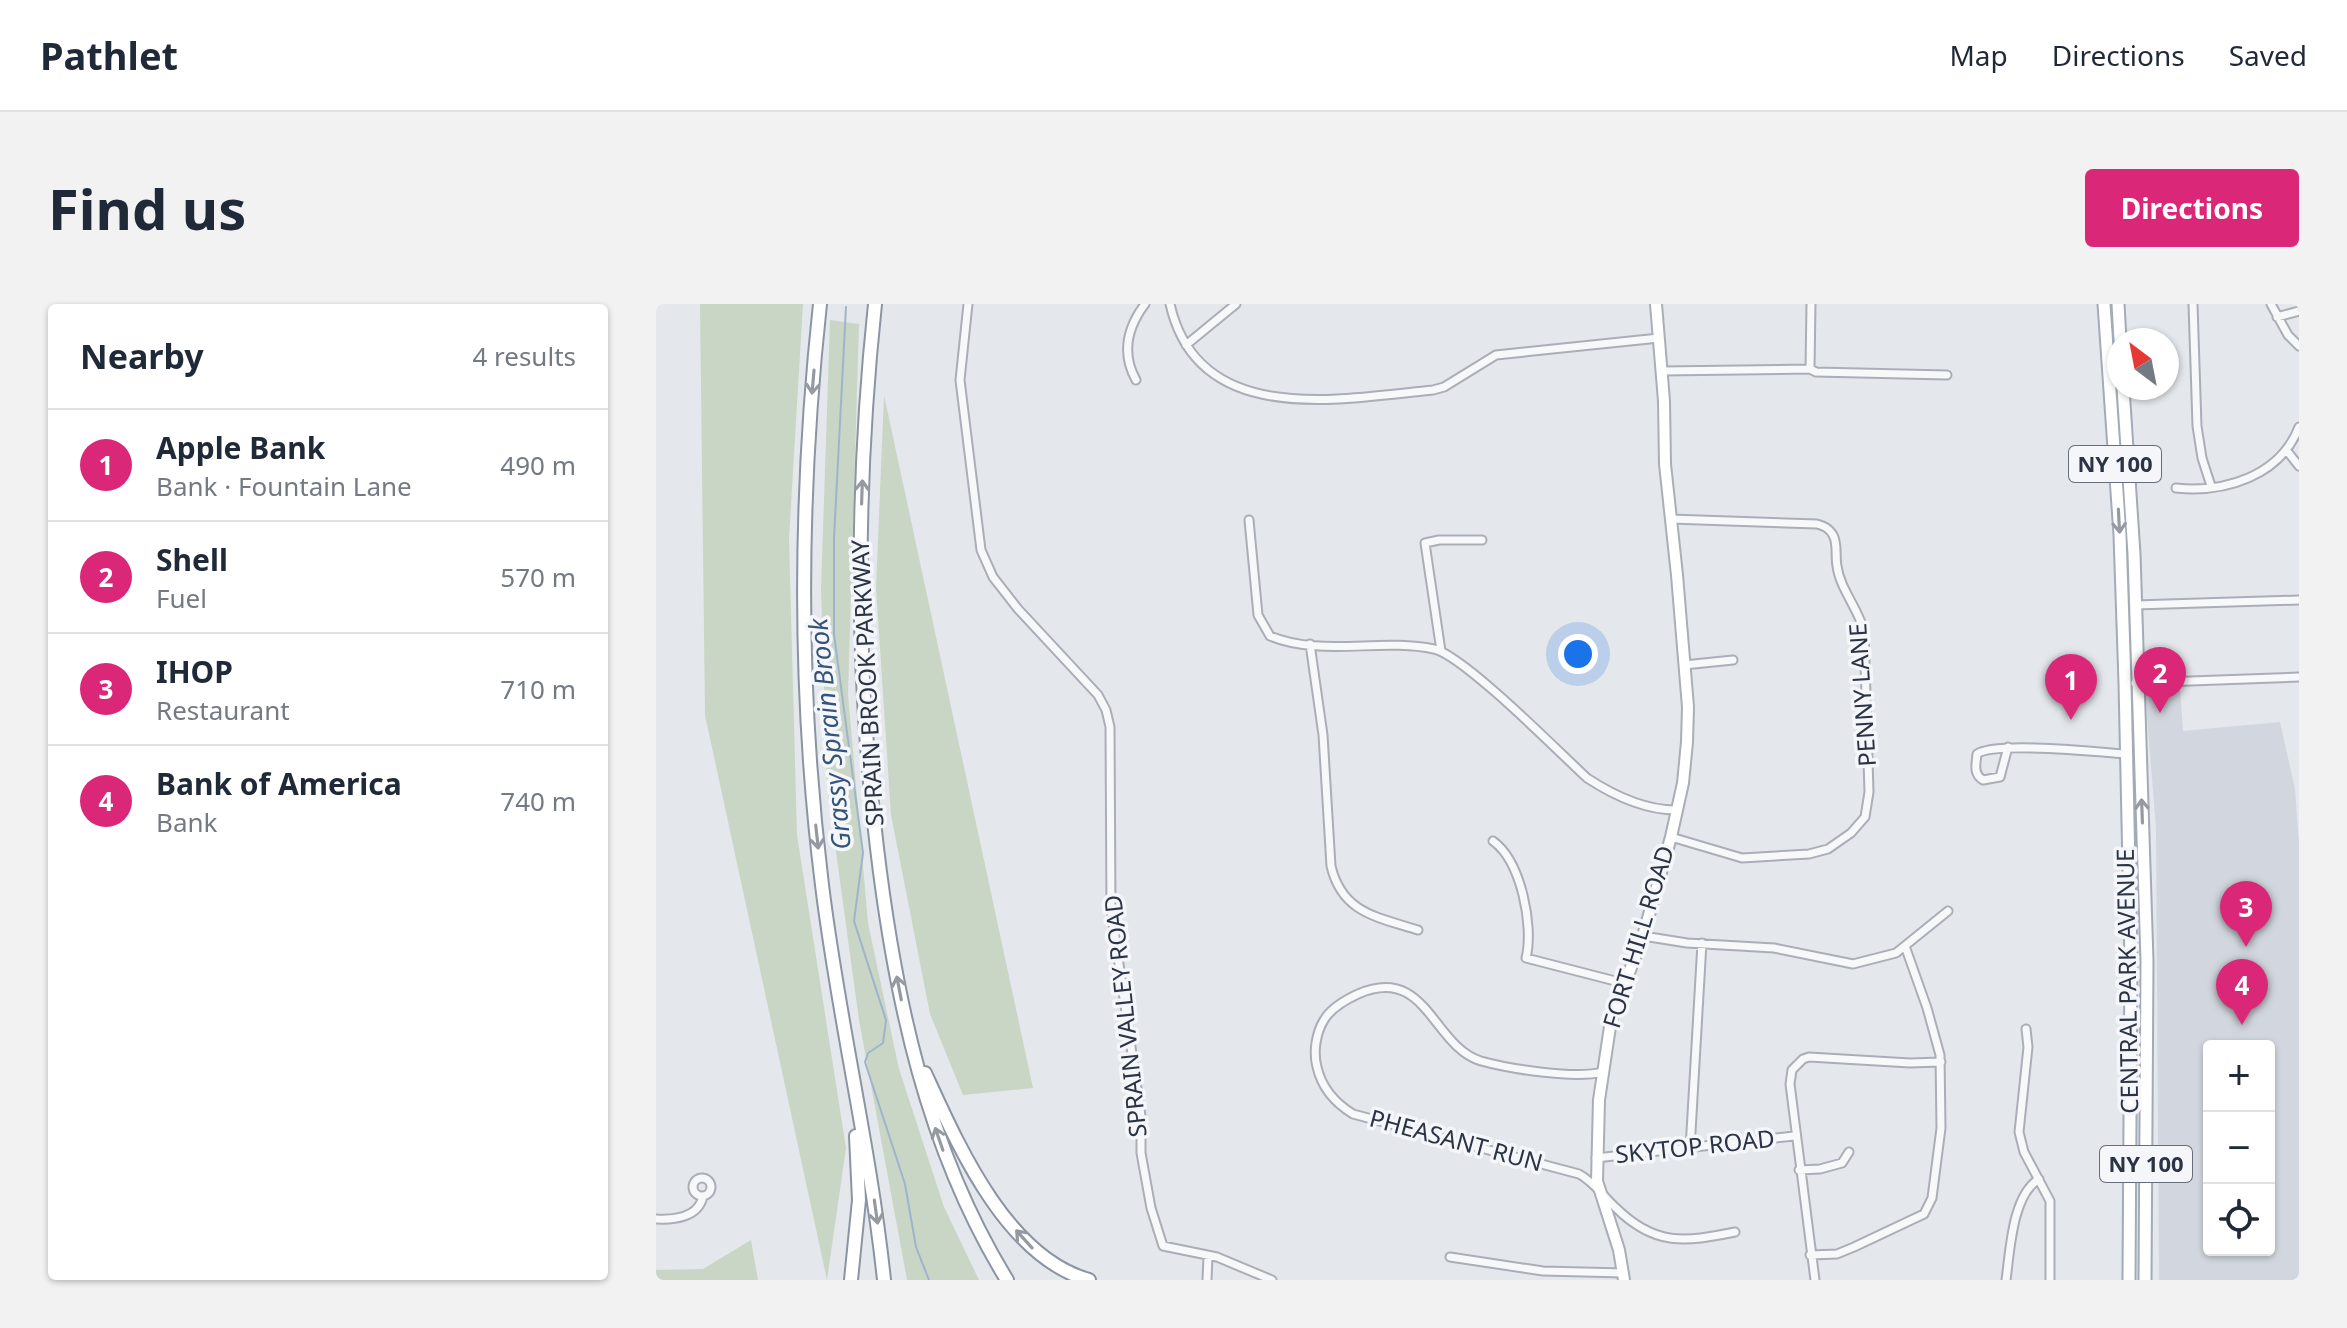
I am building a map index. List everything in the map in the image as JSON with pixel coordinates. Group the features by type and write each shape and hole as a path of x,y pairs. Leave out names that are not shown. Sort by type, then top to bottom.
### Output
{"highway":[{"path":"820,304 806,486 806,685 819,859 884,1280"},
{"name":"SPRAIN BROOK PARKWAY","path":"875,304 862,486 861,585 863,685 881,884 895,969 928,1103 952,1173 1007,1280"},
{"path":"912,1044 956,1138 1014,1229 1048,1261 1089,1280"},
{"path":"848,1053 859,1176 851,1280"}],"main road":[{"name":"NY 100","path":"2104,304 2131,683"},
{"path":"2118,304 2119,328"},
{"name":"NY 100","path":"2124,400 2135,605 2131,683"},
{"name":"CENTRAL PARK AVENUE","path":"2129,1280 2130,949 2125,754 2131,683"},
{"name":"CENTRAL PARK AVENUE","path":"2131,683 2147,948 2145,1280"}],"street":[{"name":"SPRAIN VALLEY ROAD","path":"968,304 960,380 981,550 993,577 1018,609 1098,695 1106,710 1112,747 1111,909 1141,1116 1141,1153 1151,1208 1163,1246 1208,1256"},
{"path":"1136,380 1126,348 1131,327 1145,304"},
{"path":"1170,304 1179,333 1200,363 1225,381 1271,398 1296,400 1433,390 1444,387 1496,355 1659,338"},
{"path":"1186,345 1236,304"},
{"name":"FORT HILL ROAD","path":"1624,1277 1599,1189 1596,1158 1603,1072 1611,1020 1643,936 1671,837 1683,783 1687,742 1684,665 1665,464 1656,304"},
{"path":"1810,369 1811,304"},
{"path":"2193,304 2197,426 2202,458 2211,486"},
{"path":"2271,304 2299,346"},
{"path":"2277,317 2299,311"},
{"path":"1662,371 1810,369 1816,372 1947,375"},
{"path":"2176,488 2211,486 2255,475 2279,460 2299,427"},
{"path":"2287,451 2299,466"},
{"name":"PENNY LANE","path":"1670,519 1817,524 1833,535 1842,584 1860,616 1864,631 1869,792 1865,817 1851,833 1828,849 1809,854 1742,858 1671,837"},
{"path":"1249,520 1256,603 1261,624 1270,636 1310,644 1418,646 1441,651 1466,668 1587,778 1608,792 1632,801 1676,810"},
{"path":"1441,651 1425,543 1482,540"},
{"path":"2135,605 2299,600"},
{"path":"1310,644 1323,735 1334,880 1345,898 1370,914 1418,930"},
{"path":"1684,665 1733,660"},
{"path":"2131,683 2299,677"},
{"path":"2008,747 2000,777 1979,778 1976,771 1977,754 1986,749 2008,747 2125,754"},
{"path":"1493,841 1504,851 1525,903 1529,929 1526,958 1623,983"},
{"path":"1643,936 1774,948 1853,964 1888,956 1948,911"},
{"path":"1690,1149 1702,943"},
{"path":"1810,1255 1837,1254 1924,1214 1930,1207 1941,1128 1941,1062 1936,1035 1905,946"},
{"path":"2130,949 2147,948"},
{"name":"PHEASANT RUN","path":"1603,1072 1576,1075 1481,1061 1463,1053 1424,1004 1392,989 1368,990 1337,1006 1320,1027 1316,1043 1315,1062 1325,1088 1334,1100 1353,1114 1579,1174 1599,1189 1625,1216 1668,1239 1694,1240 1735,1232"},
{"path":"2026,1029 2028,1047 2019,1132 2024,1152 2047,1194 2050,1207 2050,1280"},
{"path":"1815,1280 1794,1136 1792,1070 1803,1059 1819,1057 1876,1062 1941,1062"},
{"path":"2130,1093 2146,1094"},
{"name":"SKYTOP ROAD","path":"1596,1158 1794,1136"},
{"path":"1799,1170 1842,1163 1849,1152"},
{"path":"2006,1280 2015,1218 2031,1184 2039,1179"},
{"path":"656,1219 686,1215 699,1207 703,1196"},
{"path":"2129,1231 2145,1235"},
{"path":"1207,1280 1208,1256 1272,1280"},
{"path":"1450,1257 1543,1271 1624,1277"}],"shaded area":[{"path":"2180,688 2183,731 2280,722 2295,789 2299,844 2299,1280 2159,1280 2156,828 2145,691"}],"green space":[{"path":"700,304 803,304 789,539 797,835 846,1148 827,1280 705,715"},
{"path":"830,320 859,324 848,694 868,923 899,1069 944,1207 979,1280 907,1280 859,1020 827,786 821,589"},
{"path":"884,395 1033,1088 963,1095 930,1014 891,815 876,588"},
{"path":"751,1240 758,1280 656,1280 656,1270 703,1269"}],"waterway":[{"name":"Grassy Sprain Brook","path":"846,307 834,538 834,634 863,853 854,921 886,1020 883,1043 868,1053 865,1062 905,1184 916,1247 929,1280"}],"place":[{"name":"Shell","path":"2160,713"},
{"name":"Apple Bank","path":"2071,720"},
{"name":"IHOP","path":"2246,947"},
{"name":"Bank of America","path":"2242,1025"}]}
